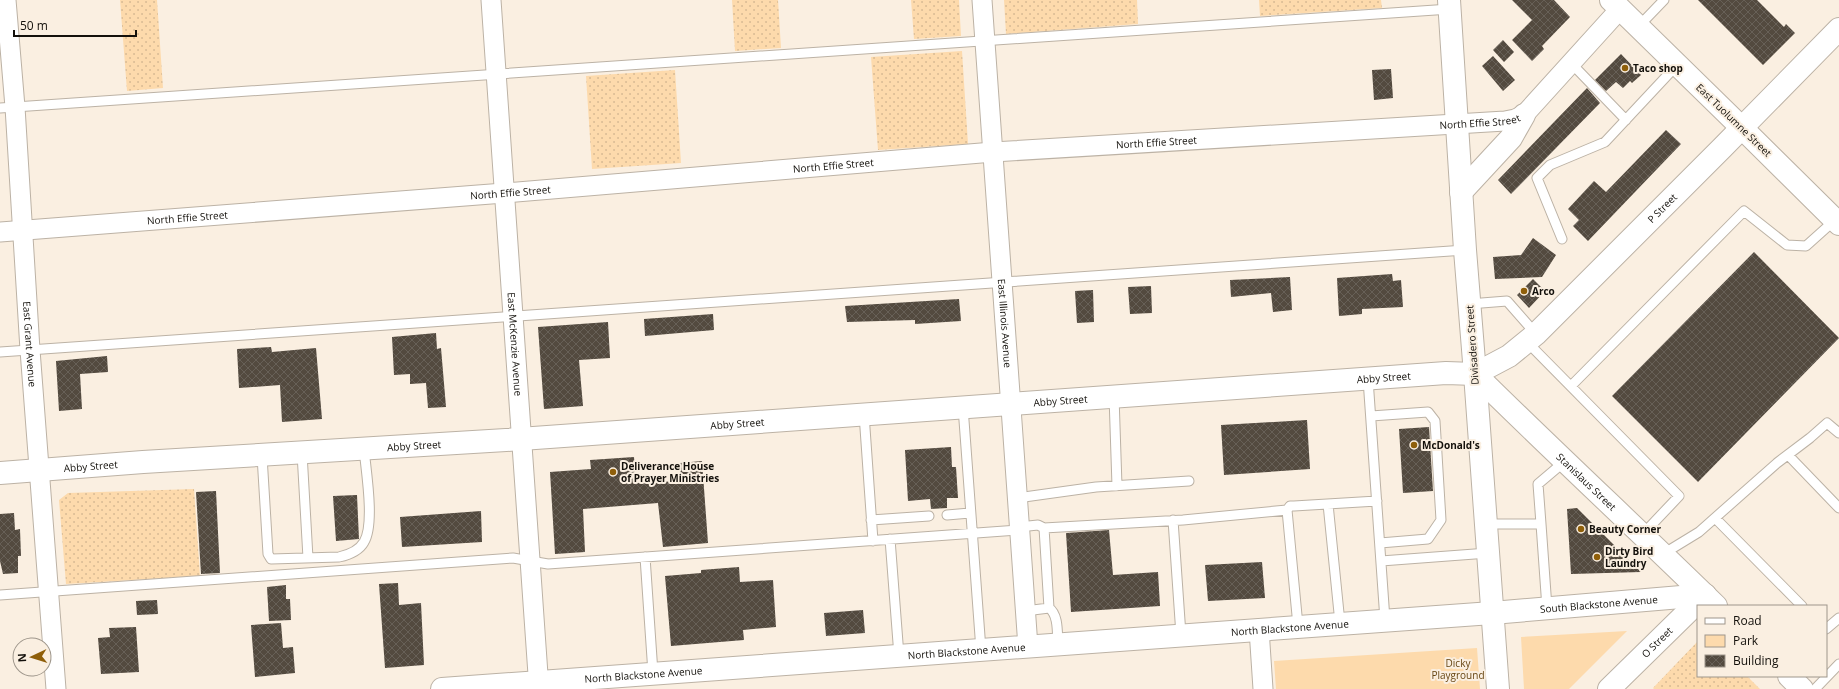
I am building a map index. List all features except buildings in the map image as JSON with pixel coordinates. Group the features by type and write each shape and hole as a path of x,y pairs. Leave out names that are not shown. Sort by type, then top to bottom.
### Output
{"main road":[{"name":"Divisadero Street","path":"1450,4 1465,250 1498,689"},
{"name":"East Tuolumne Street","path":"1615,5 1837,222"},
{"name":"P Street","path":"1474,374 1500,361 1531,338 1839,29"},
{"path":"1461,192 1511,138 1524,115"},
{"name":"Abby Street","path":"0,473 1446,373 1474,374"},
{"name":"Stanislaus Street","path":"1474,374 1564,462 1643,534 1710,600"},
{"name":"South Blackstone Avenue","path":"1492,612 1710,600"},
{"name":"O Street","path":"1609,689 1697,611"},
{"name":"North Blackstone Avenue","path":"442,689 539,685 653,673 1058,645 1492,612"},
{"path":"1790,677 1802,689"}],"street":[{"name":"East Grant Avenue","path":"6,0 7,107 22,230 56,689"},
{"name":"East McKenzie Avenue","path":"490,0 539,685"},
{"name":"East Illinois Avenue","path":"982,0 1028,647"},
{"name":"North Effie Street","path":"0,232 504,193 993,152 1505,121 1524,115 1571,63 1615,5"},
{"path":"1259,629 1264,689"}],"lane":[{"path":"1638,27 1664,0"},
{"path":"7,107 985,41 1450,4"},
{"path":"1571,63 1626,120"},
{"path":"1562,240 1537,178 1550,165 1605,142 1678,65"},
{"path":"1571,386 1744,211 1787,245 1806,246 1837,222"},
{"path":"0,352 1465,250"},
{"path":"1469,304 1507,301 1531,338 1571,386 1679,496 1643,534"},
{"path":"1368,379 1385,620"},
{"path":"1114,396 1117,486"},
{"path":"963,407 981,650"},
{"path":"1371,416 1428,412 1435,421 1441,520 1428,539 1380,543"},
{"path":"864,414 873,541"},
{"path":"1663,554 1699,532 1827,423 1839,433"},
{"path":"262,456 268,554 271,559 338,557 348,555 364,542 369,529 364,449"},
{"path":"302,453 308,558"},
{"path":"1788,455 1839,508"},
{"path":"1547,608 1538,484 1564,462"},
{"path":"1017,498 1117,486 1189,481"},
{"path":"0,595 513,558 548,564 972,534 1019,529 1038,525 1044,528 1173,520 1287,510 1290,506 1377,501"},
{"path":"1328,504 1340,623"},
{"path":"1287,510 1298,626"},
{"path":"947,515 970,513"},
{"path":"871,520 929,516"},
{"path":"1715,518 1801,605"},
{"path":"1173,520 1181,635"},
{"path":"1486,524 1541,524"},
{"path":"1044,528 1049,608 1053,611 1055,616 1058,645"},
{"path":"890,540 899,656"},
{"path":"1381,562 1488,552"},
{"path":"645,557 653,673"},
{"path":"1025,611 1049,608"},
{"path":"1827,629 1839,618"},
{"path":"1827,676 1839,664"},
{"path":"1814,689 1826,677"}],"green space":[{"path":"120,0 157,0 163,88 127,91"},
{"path":"732,0 778,0 781,48 735,51"},
{"path":"911,0 959,0 961,36 914,39"},
{"path":"1004,0 1137,0 1138,24 1006,34"},
{"path":"1259,0 1381,0 1382,8 1260,16"},
{"path":"962,51 968,144 878,150 871,57"},
{"path":"675,70 681,163 592,169 586,76"},
{"path":"194,489 200,576 66,584 59,500 68,493"},
{"path":"1627,631 1569,689 1524,689 1521,637"},
{"path":"1697,642 1697,677 1748,677 1760,689 1654,689 1653,688"},
{"name":"Dicky Playground","path":"1477,648 1480,689 1276,689 1274,661"}],"place":[{"name":"Taco shop","path":"1625,68"},
{"name":"Arco","path":"1524,291"},
{"name":"McDonald's","path":"1414,445"},
{"name":"Deliverance House of Prayer Ministries","path":"613,472"},
{"name":"Beauty Corner","path":"1581,529"},
{"name":"Dirty Bird Laundry","path":"1597,557"}]}
